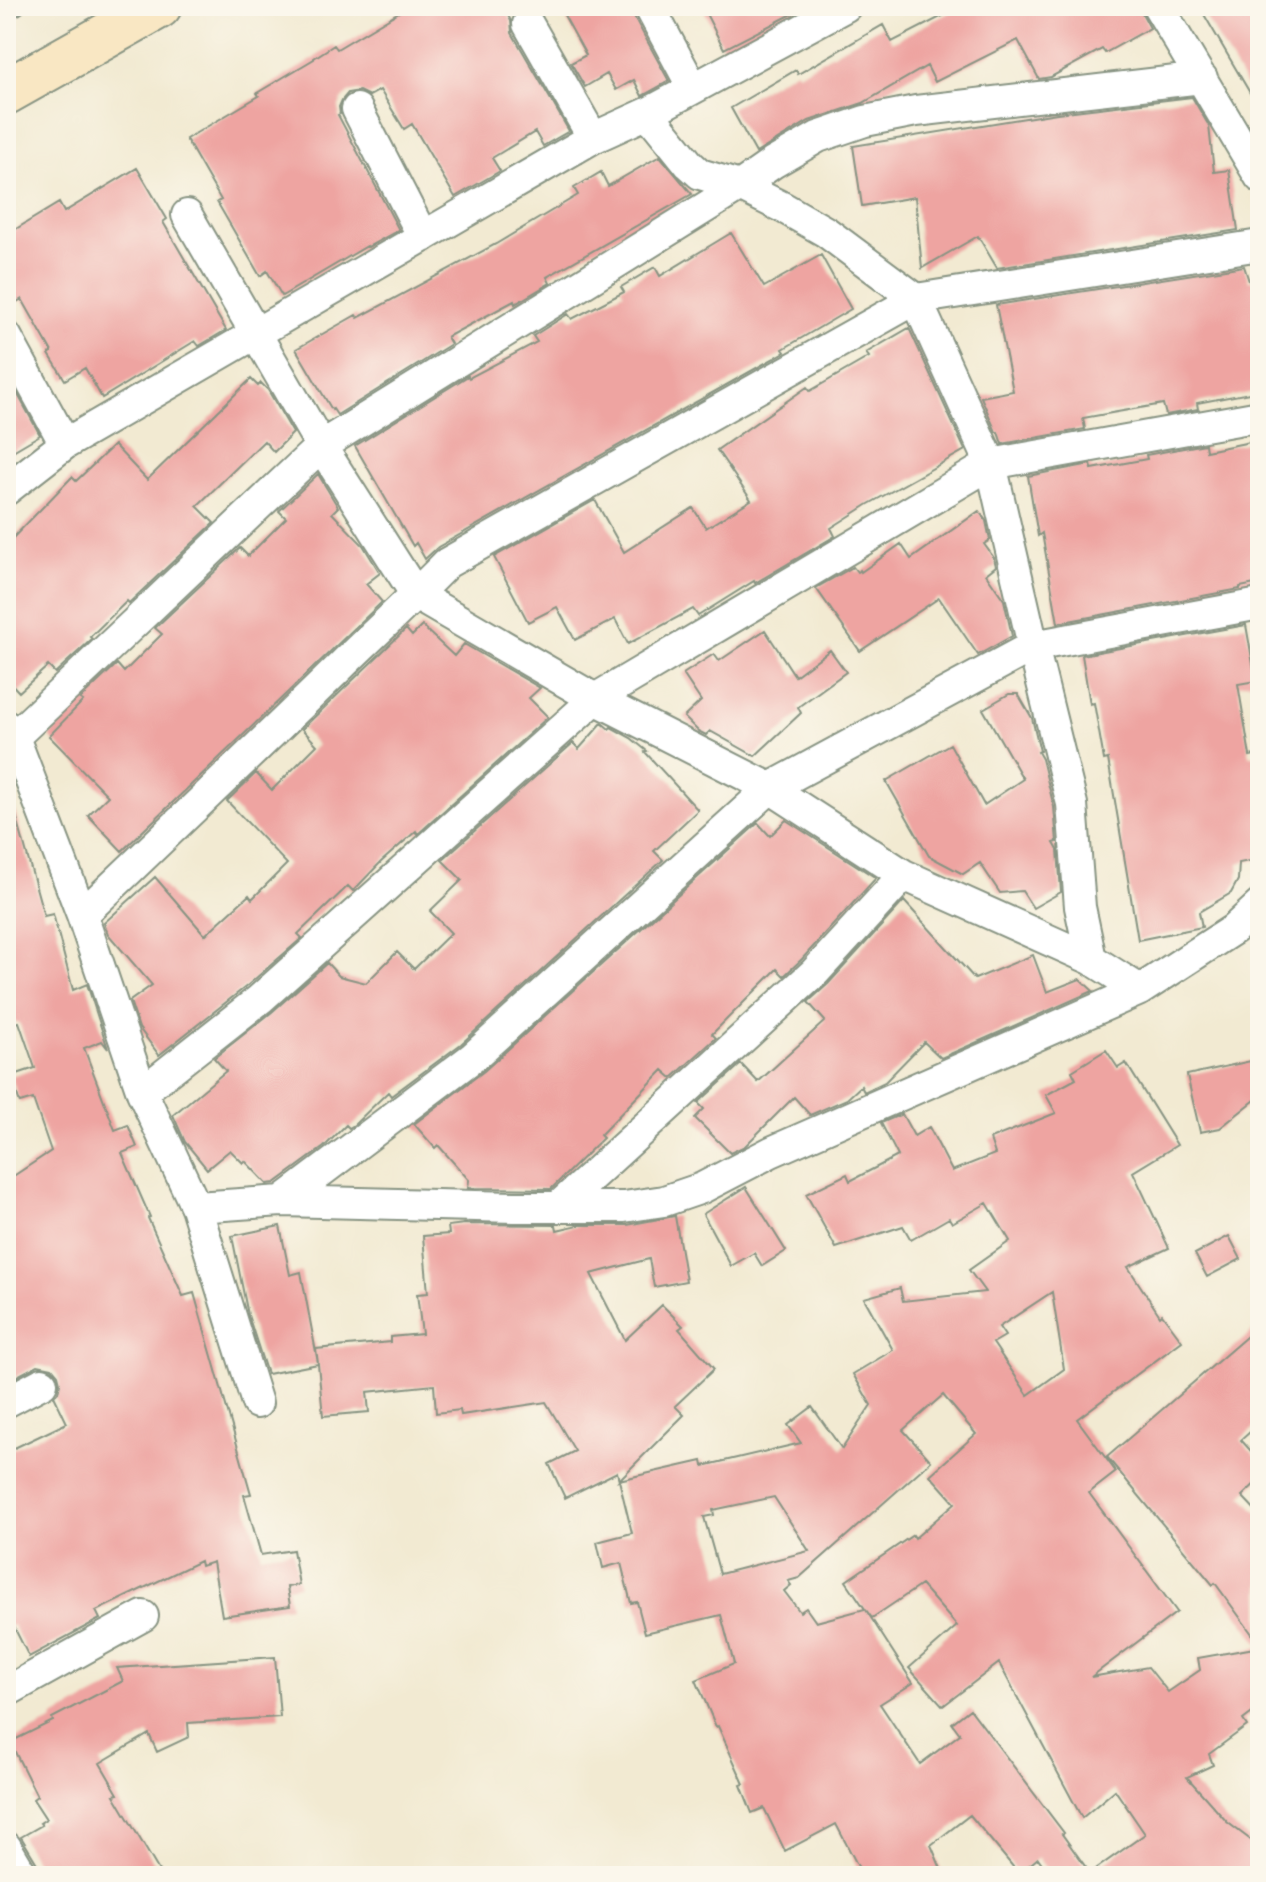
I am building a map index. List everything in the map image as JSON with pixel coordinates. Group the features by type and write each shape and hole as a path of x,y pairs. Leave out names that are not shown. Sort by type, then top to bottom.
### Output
{"main road":[{"path":"6,92 159,6"}],"street":[{"path":"649,6 693,88"},
{"path":"6,490 65,444 593,138 693,88 800,18 846,6"},
{"path":"1158,6 1260,177"},
{"path":"528,24 593,138"},
{"path":"257,1403 196,1207 142,1092 82,915 10,731 321,446 818,137 865,121 916,111 1202,78"},
{"path":"357,109 423,237"},
{"path":"648,113 700,174 740,186 826,232 916,299 991,464 1072,804 1080,907 1091,959"},
{"path":"187,215 321,446 416,595 595,699 770,788 904,875 1091,959 1140,990"},
{"path":"82,915 447,563 916,299 1260,245"},
{"path":"6,336 65,444"},
{"path":"142,1092 260,999 595,699 991,464 1260,416"},
{"path":"282,1201 472,1058 770,788 1033,646 1260,604"},
{"path":"558,1207 815,972 904,875"},
{"path":"196,1207 282,1201 624,1207 664,1201 702,1188 771,1152 1140,990 1234,929 1260,905"},
{"path":"6,1402 42,1383"},
{"path":"6,1692 143,1616"},
{"path":"6,1847 23,1876"}],"lane":[{"path":"6,11 16,6"}],"building":[{"path":"409,6 503,6 511,21 512,33 569,131 543,146 535,132 492,158 500,171 455,197 412,124 404,129 380,90 369,96 359,91 348,93 342,100 338,115 399,230 282,296 267,271 260,276 217,202 221,200 186,139 259,96 257,93 334,45 337,49"},
{"path":"559,6 631,6 669,81 642,96 634,80 616,90 607,74 585,87 571,63 586,55"},
{"path":"702,6 808,6 724,49"},
{"path":"962,6 1140,6 1150,28 1105,53 1102,49 1051,77 1039,79 1018,40 935,82 927,66 863,103 809,121 756,153 731,108 883,25 892,42"},
{"path":"1199,6 1260,6 1260,110"},
{"path":"1192,97 1209,126 1214,172 1229,170 1238,230 997,268 978,236 922,268 915,197 862,206 853,146 1057,113"},
{"path":"660,156 692,194 547,277 550,283 515,304 514,301 447,337 451,344 337,415 332,410 296,349 496,244 578,195 574,188 601,172 608,186"},
{"path":"137,168 167,219 163,222 226,330 199,346 195,341 102,398 85,368 65,380 22,299 15,303 6,288 6,235 59,203 64,212"},
{"path":"731,233 764,287 821,255 851,309 783,349 785,352 438,547 425,559 416,543 413,546 355,446 468,376 537,342 533,336 568,314 572,319 624,292 621,287 655,267 660,276"},
{"path":"1244,266 1249,281 1260,279 1260,391 1197,403 1198,409 1166,415 1163,404 1083,418 1085,429 1002,444 981,397 1013,391 996,305"},
{"path":"909,328 965,450 867,505 831,528 835,536 698,616 693,609 628,644 615,619 575,640 557,607 528,622 494,557 595,500 624,552 693,508 706,528 751,500 717,450 807,387 810,391 869,357 866,353"},
{"path":"251,379 268,390 293,433 274,452 264,441 197,506 214,523 129,603 127,601 55,673 48,666 19,692 6,678 6,545 72,477 76,481 114,445 147,480"},
{"path":"16,391 40,435 6,455 6,397"},
{"path":"1260,440 1260,583 1058,623 1028,476 1091,464 1092,469 1205,444 1206,451"},
{"path":"318,474 338,507 332,513 363,545 380,573 366,584 382,602 122,851 88,815 108,796 49,736 83,701 80,699 117,664 124,672 162,634 155,628 240,548 248,556 286,518 279,511"},
{"path":"979,511 986,521 990,540 984,544 996,566 986,574 1004,600 1012,636 978,655 939,598 860,651 816,588 853,567 861,572 901,544 911,559"},
{"path":"1246,625 1256,681 1238,684 1250,756 1255,755 1260,789 1260,859 1239,863 1238,880 1231,893 1199,912 1202,927 1138,940 1108,759 1104,760 1094,703 1090,704 1082,655"},
{"path":"422,626 454,656 464,644 540,688 529,698 548,717 418,834 416,831 381,862 353,891 348,886 298,934 302,938 248,985 159,1055 139,1028 130,1001 152,985 108,934 104,923 155,877 205,935 249,895 252,899 287,864 227,801 256,773 272,790 317,745 302,729 406,629 412,636"},
{"path":"765,630 795,676 830,650 846,672 798,707 801,713 755,756 710,731 706,735 698,731 684,717 701,701 683,674 714,654 719,661"},
{"path":"1009,694 1018,694 1032,718 1054,807 1057,842 1054,843 1058,850 1061,892 1033,908 1022,891 1000,893 980,863 963,874 929,856 886,781 950,744 984,805 1023,779 983,709"},
{"path":"602,723 631,738 647,751 698,810 654,851 663,860 461,1044 391,1096 388,1092 354,1125 349,1128 346,1125 324,1147 275,1183 267,1184 230,1150 207,1169 185,1142 173,1115 226,1071 214,1058 327,963 339,976 366,983 397,952 414,969 451,933 430,911 462,880 442,860 573,743 579,749"},
{"path":"14,808 44,916 53,914 73,990 87,984 108,1049 102,1041 84,1048 115,1130 128,1125 137,1147 122,1153 183,1296 194,1293 251,1494 244,1495 261,1555 293,1550 299,1585 287,1587 290,1606 222,1616 213,1562 201,1566 200,1561 96,1611 100,1619 29,1657 13,1625 6,1628 6,1452 67,1423 54,1396 60,1383 52,1368 38,1365 6,1382 6,1181 51,1151 33,1099 20,1103 11,1076 35,1068 6,996 6,809"},
{"path":"786,820 876,878 802,959 784,976 777,969 712,1034 716,1038 672,1078 663,1070 600,1135 603,1138 551,1189 468,1188 469,1180 438,1145 435,1148 414,1124 484,1071 758,823 770,836"},
{"path":"904,901 975,979 1033,955 1047,992 1080,979 1093,991 941,1058 924,1042 885,1082 864,1092 861,1086 847,1099 810,1115 794,1097 745,1146 730,1153 695,1118 704,1109 698,1103 741,1064 758,1082 825,1021 808,1002"},
{"path":"1106,1050 1118,1068 1126,1063 1177,1145 1133,1172 1169,1248 1128,1267 1160,1316 1162,1314 1182,1341 1077,1419 1116,1472 1089,1493 1177,1612 1091,1677 1148,1667 1168,1692 1200,1670 1198,1658 1260,1647 1260,1707 1243,1720 1247,1726 1209,1754 1213,1765 1187,1777 1227,1822 1260,1847 1260,1876 1051,1876 1038,1858 1019,1874 970,1815 931,1845 944,1876 863,1876 836,1824 785,1851 764,1808 752,1813 741,1785 744,1784 696,1680 734,1664 721,1615 645,1633 637,1602 631,1603 621,1563 603,1568 597,1542 632,1533 617,1472 565,1498 549,1464 575,1451 546,1402 461,1415 460,1410 436,1413 434,1385 367,1392 369,1412 323,1416 318,1364 267,1374 248,1315 232,1236 280,1226 290,1275 301,1272 318,1363 316,1349 390,1342 390,1337 422,1334 417,1294 428,1293 423,1236 449,1234 448,1226 464,1224 556,1225 557,1230 578,1225 627,1225 675,1216 686,1281 654,1287 649,1259 591,1274 625,1340 662,1305 683,1326 679,1329 714,1369 675,1406 684,1415 619,1480 702,1461 703,1466 801,1443 788,1425 812,1407 842,1449 871,1405 853,1374 893,1350 864,1298 900,1288 903,1301 985,1292 969,1270 1010,1241 987,1203 952,1223 949,1218 911,1240 903,1226 836,1248 806,1194 847,1174 850,1181 898,1156 881,1123 902,1114 914,1136 929,1127 952,1171 995,1154 990,1139 1056,1113 1046,1095 1076,1079 1072,1071","holes":["1052,1292 1064,1369 1028,1395 993,1343 1005,1336 999,1327","943,1395 976,1434 930,1475 955,1503 915,1538 913,1535 846,1581 865,1609 816,1622 806,1608 800,1612 784,1591 791,1585 788,1581 799,1578 931,1461 903,1430","774,1497 809,1551 720,1574 704,1517 714,1515 713,1510","921,1585 957,1626 909,1668 943,1706 999,1663 1082,1818 1115,1790 1145,1834 1090,1873 1064,1833 970,1709 952,1723 960,1734 920,1764 880,1704 913,1683 866,1610 872,1618"]},
{"path":"1260,1059 1260,1096 1220,1128 1200,1132 1187,1075"},
{"path":"746,1187 786,1251 762,1266 754,1253 731,1266 703,1214"},
{"path":"1229,1236 1241,1259 1207,1277 1195,1254"},
{"path":"1260,1325 1260,1423 1241,1440 1260,1461 1260,1479 1242,1496 1260,1515 1260,1645 1215,1583 1213,1585 1107,1457"},
{"path":"275,1657 280,1717 188,1723 189,1737 157,1752 149,1734 100,1763 118,1794 114,1795 162,1876 41,1876 21,1837 42,1825 40,1823 46,1819 33,1799 37,1796 10,1742 123,1681 117,1668"}]}
